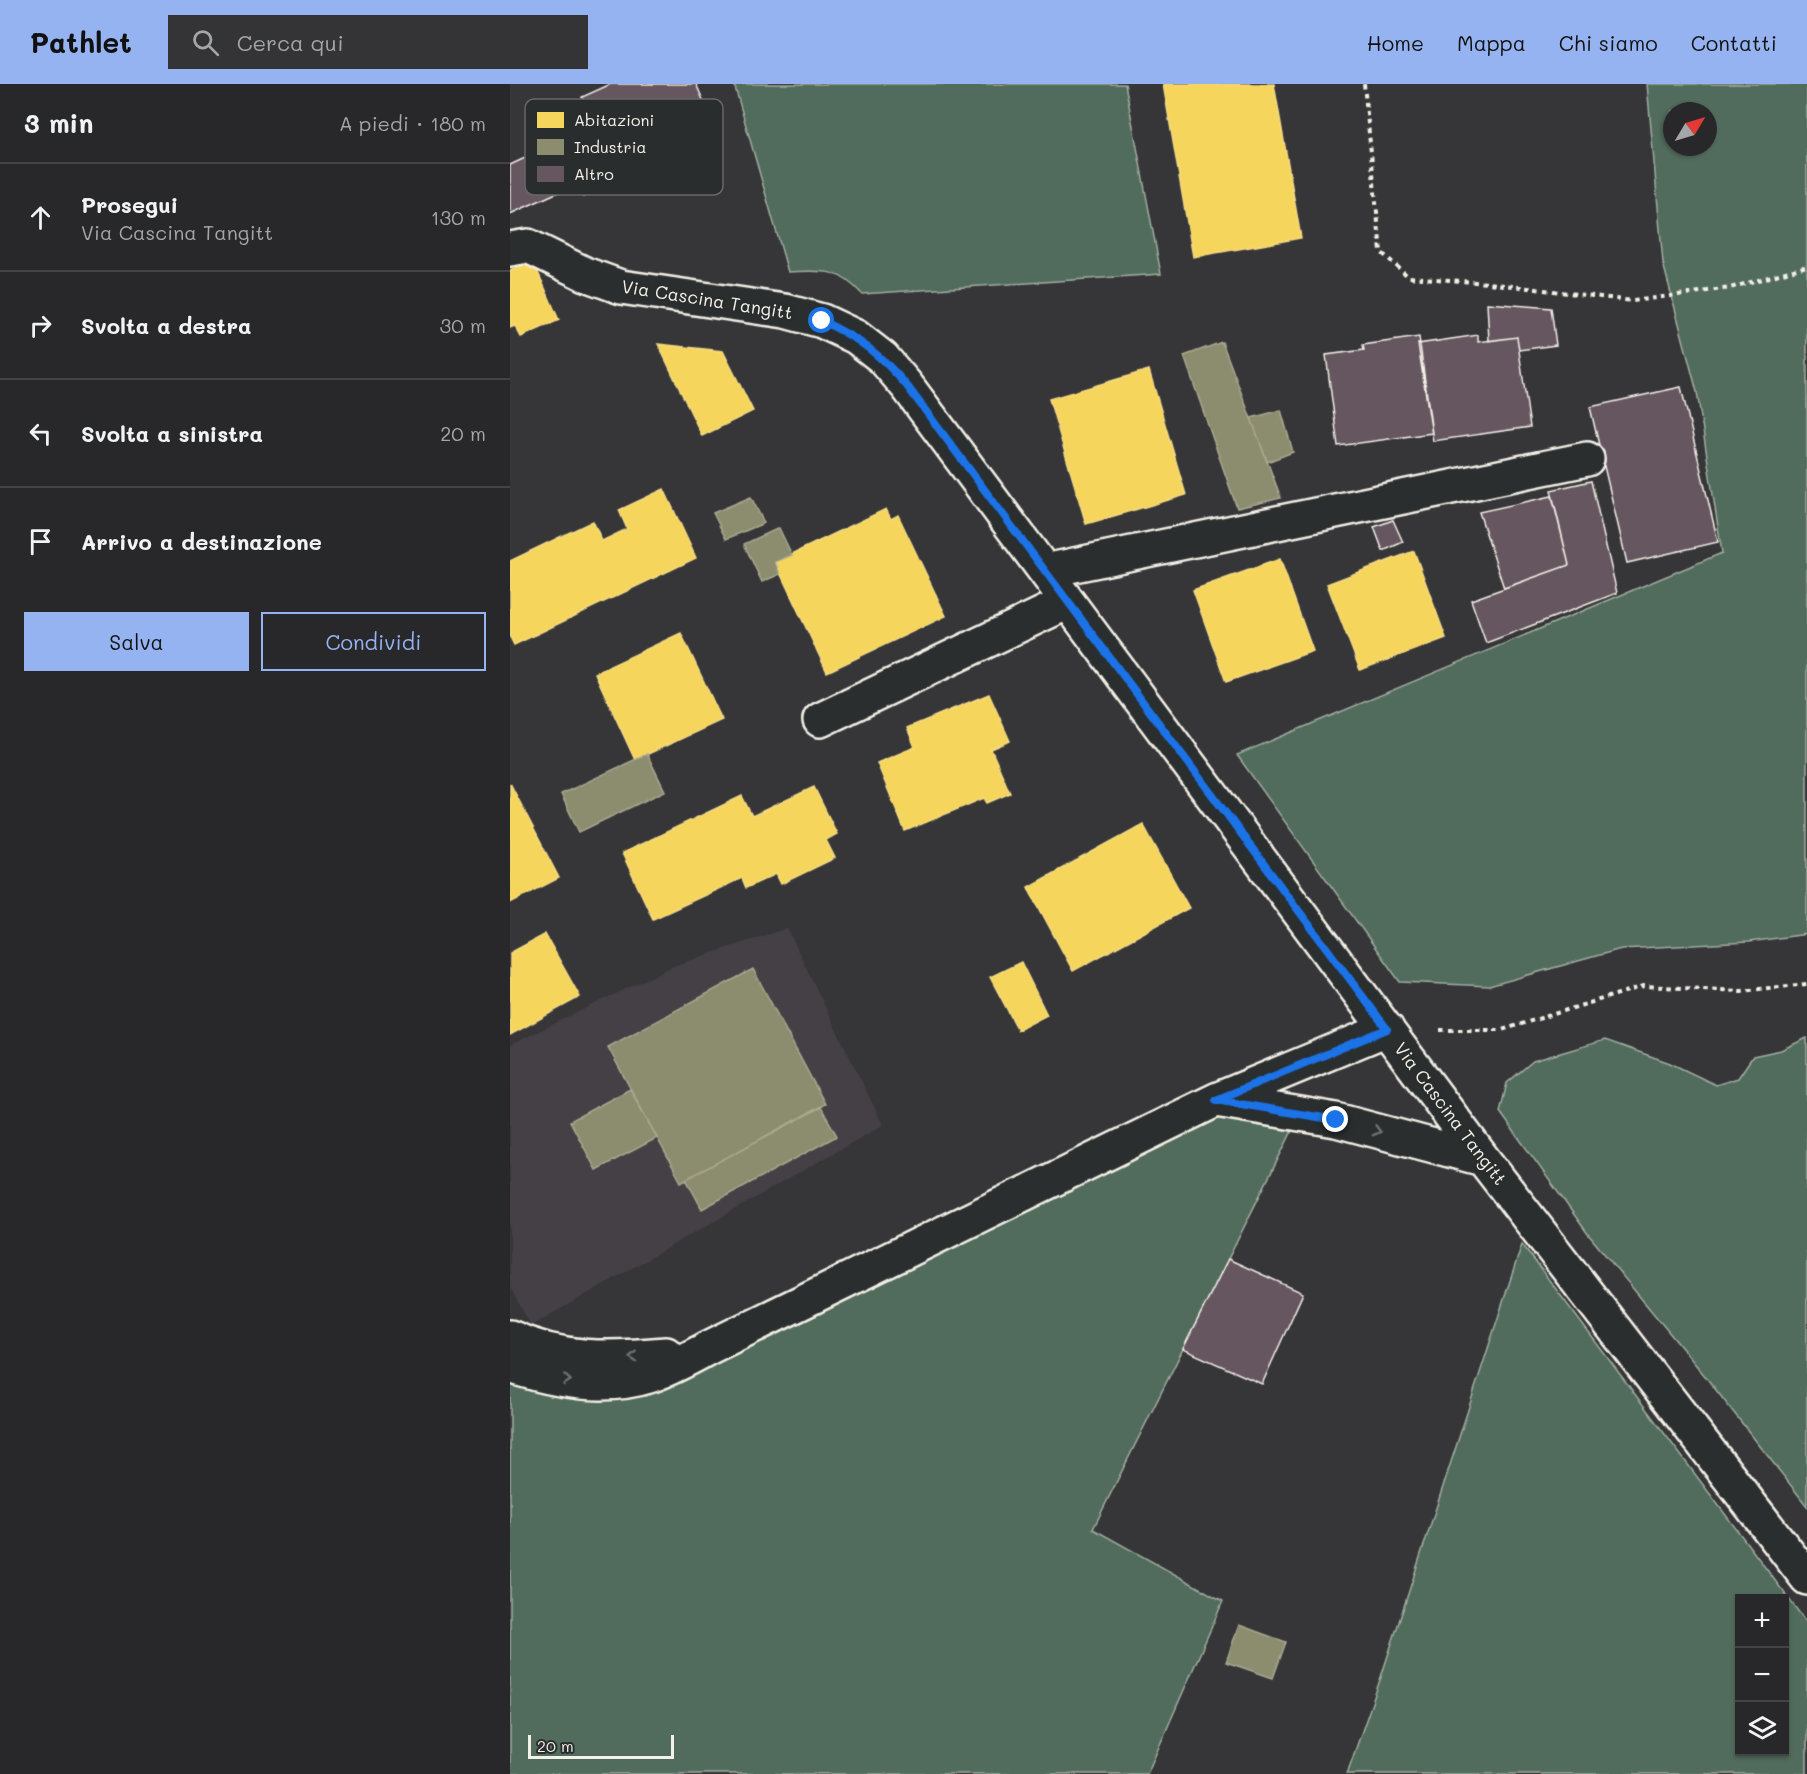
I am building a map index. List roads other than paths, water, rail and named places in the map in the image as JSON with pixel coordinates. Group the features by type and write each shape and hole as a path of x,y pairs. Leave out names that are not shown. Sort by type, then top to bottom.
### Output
{"street":[{"name":"Via Cascina Tangitt","path":"510,249 528,246 585,274 621,287 785,311 822,321 856,337 884,358 1046,571 1483,1159 1807,1578"},
{"path":"1046,571 1587,459"},
{"path":"820,720 1068,602"},
{"path":"510,1366 558,1379 618,1381 646,1377 664,1371 1216,1100 1387,1029"},
{"path":"1216,1100 1336,1120 1483,1159"},
{"path":"510,1337 538,1350 579,1357 628,1357 712,1346"}]}
